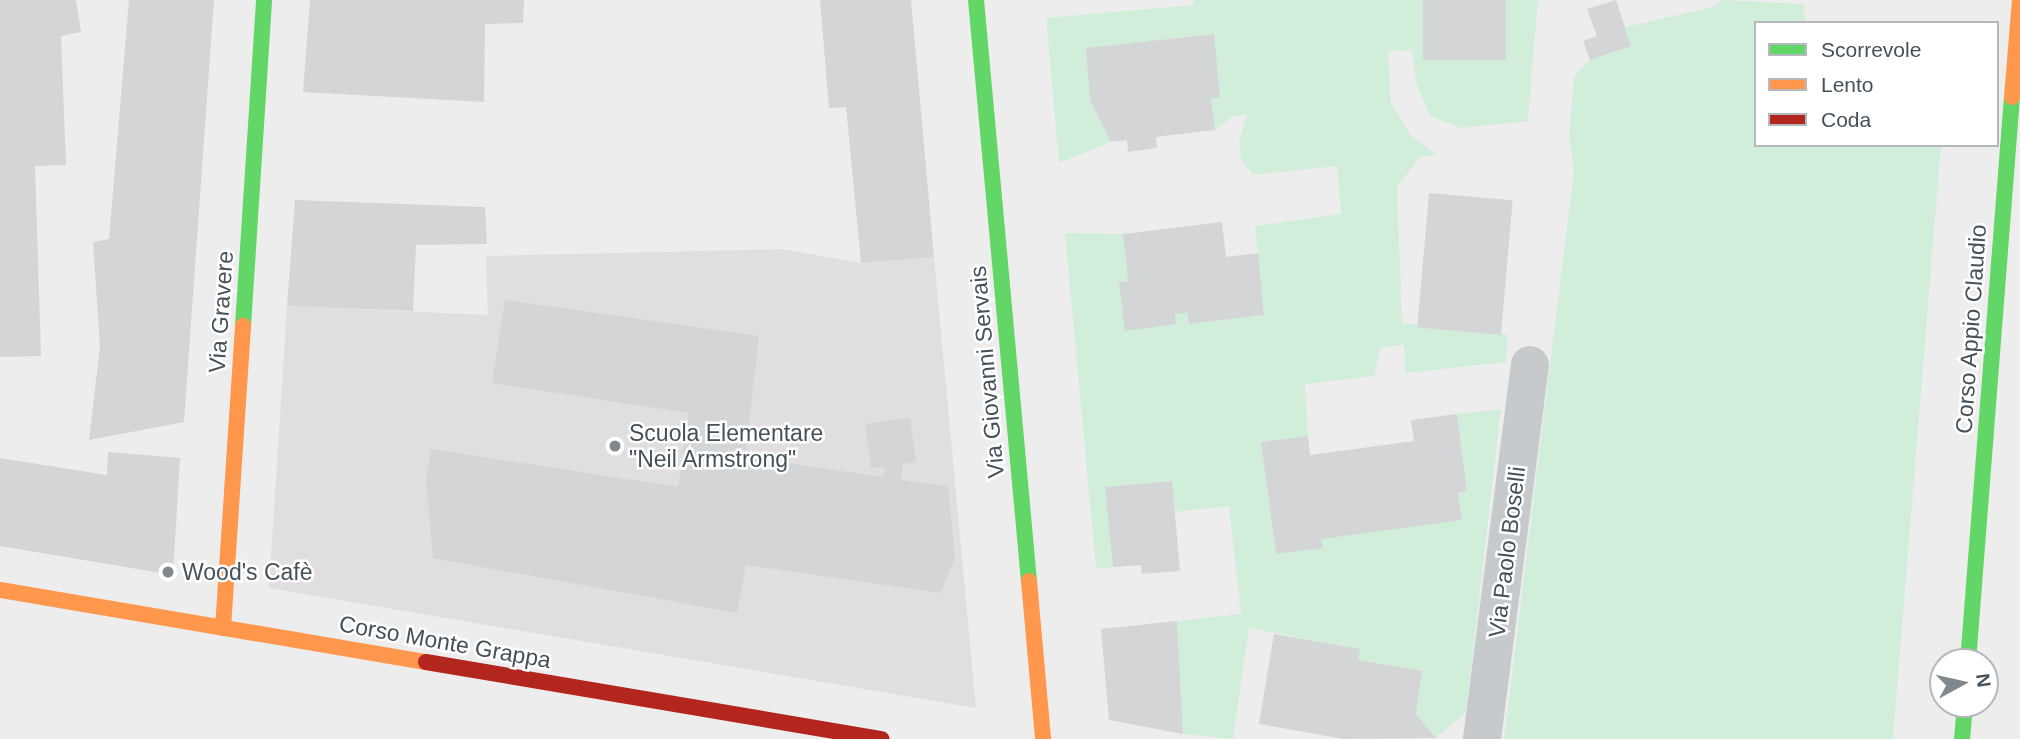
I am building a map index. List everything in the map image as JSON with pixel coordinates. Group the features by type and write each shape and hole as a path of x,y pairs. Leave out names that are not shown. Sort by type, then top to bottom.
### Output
{"street":[{"name":"Via Gravere","path":"223,628 264,0"},
{"name":"Via Giovanni Servais","path":"976,0 1043,739"},
{"name":"Corso Appio Claudio","path":"1969,648 2020,0"},
{"name":"Via Paolo Boselli","path":"1482,739 1530,365"},
{"name":"Corso Monte Grappa","path":"0,590 882,739"},
{"path":"1962,739 1964,718"}],"shaded area":[{"name":"Scuola Elementare \"Neil Armstrong\"","path":"782,249 861,263 934,257 976,708 269,588 287,306 488,315 486,256"}],"green space":[{"path":"1194,0 1538,0 1528,121 1461,128 1430,116 1416,83 1412,50 1388,51 1391,104 1411,135 1436,155 1420,157 1397,187 1402,323 1508,335 1506,362 1405,373 1404,345 1381,347 1374,376 1305,384 1308,436 1261,442 1276,554 1322,548 1321,539 1467,491 1457,414 1501,409 1466,712 1436,738 1416,714 1421,671 1358,660 1359,649 1249,628 1233,739 1183,734 1177,621 1241,614 1229,506 1175,512 1171,481 1106,487 1113,567 1096,569 1065,233 1123,234 1128,281 1119,282 1126,330 1176,324 1175,314 1187,313 1189,324 1264,315 1255,226 1341,214 1337,166 1253,175 1241,159 1239,141 1247,114 1232,117 1215,130 1211,99 1220,97 1213,34 1086,48 1090,101 1111,142 1059,163 1046,18 1193,5"},
{"path":"1723,0 1804,4 1805,21 1754,21 1754,147 1941,147 1893,739 1504,739 1574,170 1569,136 1574,76 1590,60 1631,46 1625,27 1713,7"}],"building":[{"path":"0,0 76,0 81,32 61,36 66,165 35,166 41,356 0,357"},
{"path":"129,0 214,0 184,422 89,440 100,347 93,242 109,239"},
{"path":"310,0 524,0 523,23 485,24 484,102 303,92"},
{"path":"820,0 911,0 934,257 861,263 846,107 829,108"},
{"path":"1423,0 1506,0 1506,60 1423,60"},
{"path":"1616,0 1631,46 1590,60 1583,41 1597,36 1587,9"},
{"path":"1214,34 1220,97 1211,99 1215,130 1156,137 1157,148 1128,152 1127,140 1111,142 1090,101 1086,48"},
{"path":"1429,193 1513,200 1501,335 1417,327"},
{"path":"295,200 485,207 487,244 416,245 413,311 287,306"},
{"path":"1222,222 1226,257 1258,253 1264,315 1189,324 1187,313 1175,314 1176,324 1125,331 1119,282 1128,281 1123,234"},
{"path":"505,300 759,336 745,457 883,477 885,467 871,468 865,424 910,418 916,462 903,464 901,480 948,486 955,557 941,593 746,565 737,613 433,558 426,481 431,449 678,487 689,413 492,383"},
{"path":"1457,414 1467,491 1458,493 1462,520 1321,539 1323,548 1276,554 1261,442 1308,436 1310,455 1414,441 1411,420"},
{"path":"108,452 180,458 173,575 0,546 0,458 107,475"},
{"path":"1172,481 1180,571 1142,574 1141,565 1113,567 1105,487"},
{"path":"1177,621 1183,734 1109,720 1101,629"},
{"path":"1274,634 1360,649 1358,660 1422,671 1416,714 1436,738 1344,739 1259,724"}],"traffic: fast":[{"path":"243,326 264,0"},
{"path":"976,0 1029,581"},
{"path":"1969,648 2012,97"},
{"path":"1962,739 1964,718"}],"traffic: slow":[{"path":"2012,97 2020,0"},
{"path":"223,628 243,326"},
{"path":"1029,581 1043,739"},
{"path":"0,590 426,662"}],"traffic: jam":[{"path":"426,662 882,739"}],"place":[{"name":"Scuola Elementare \"Neil Armstrong\"","path":"615,446"},
{"name":"Wood's Cafè","path":"168,572"}]}
